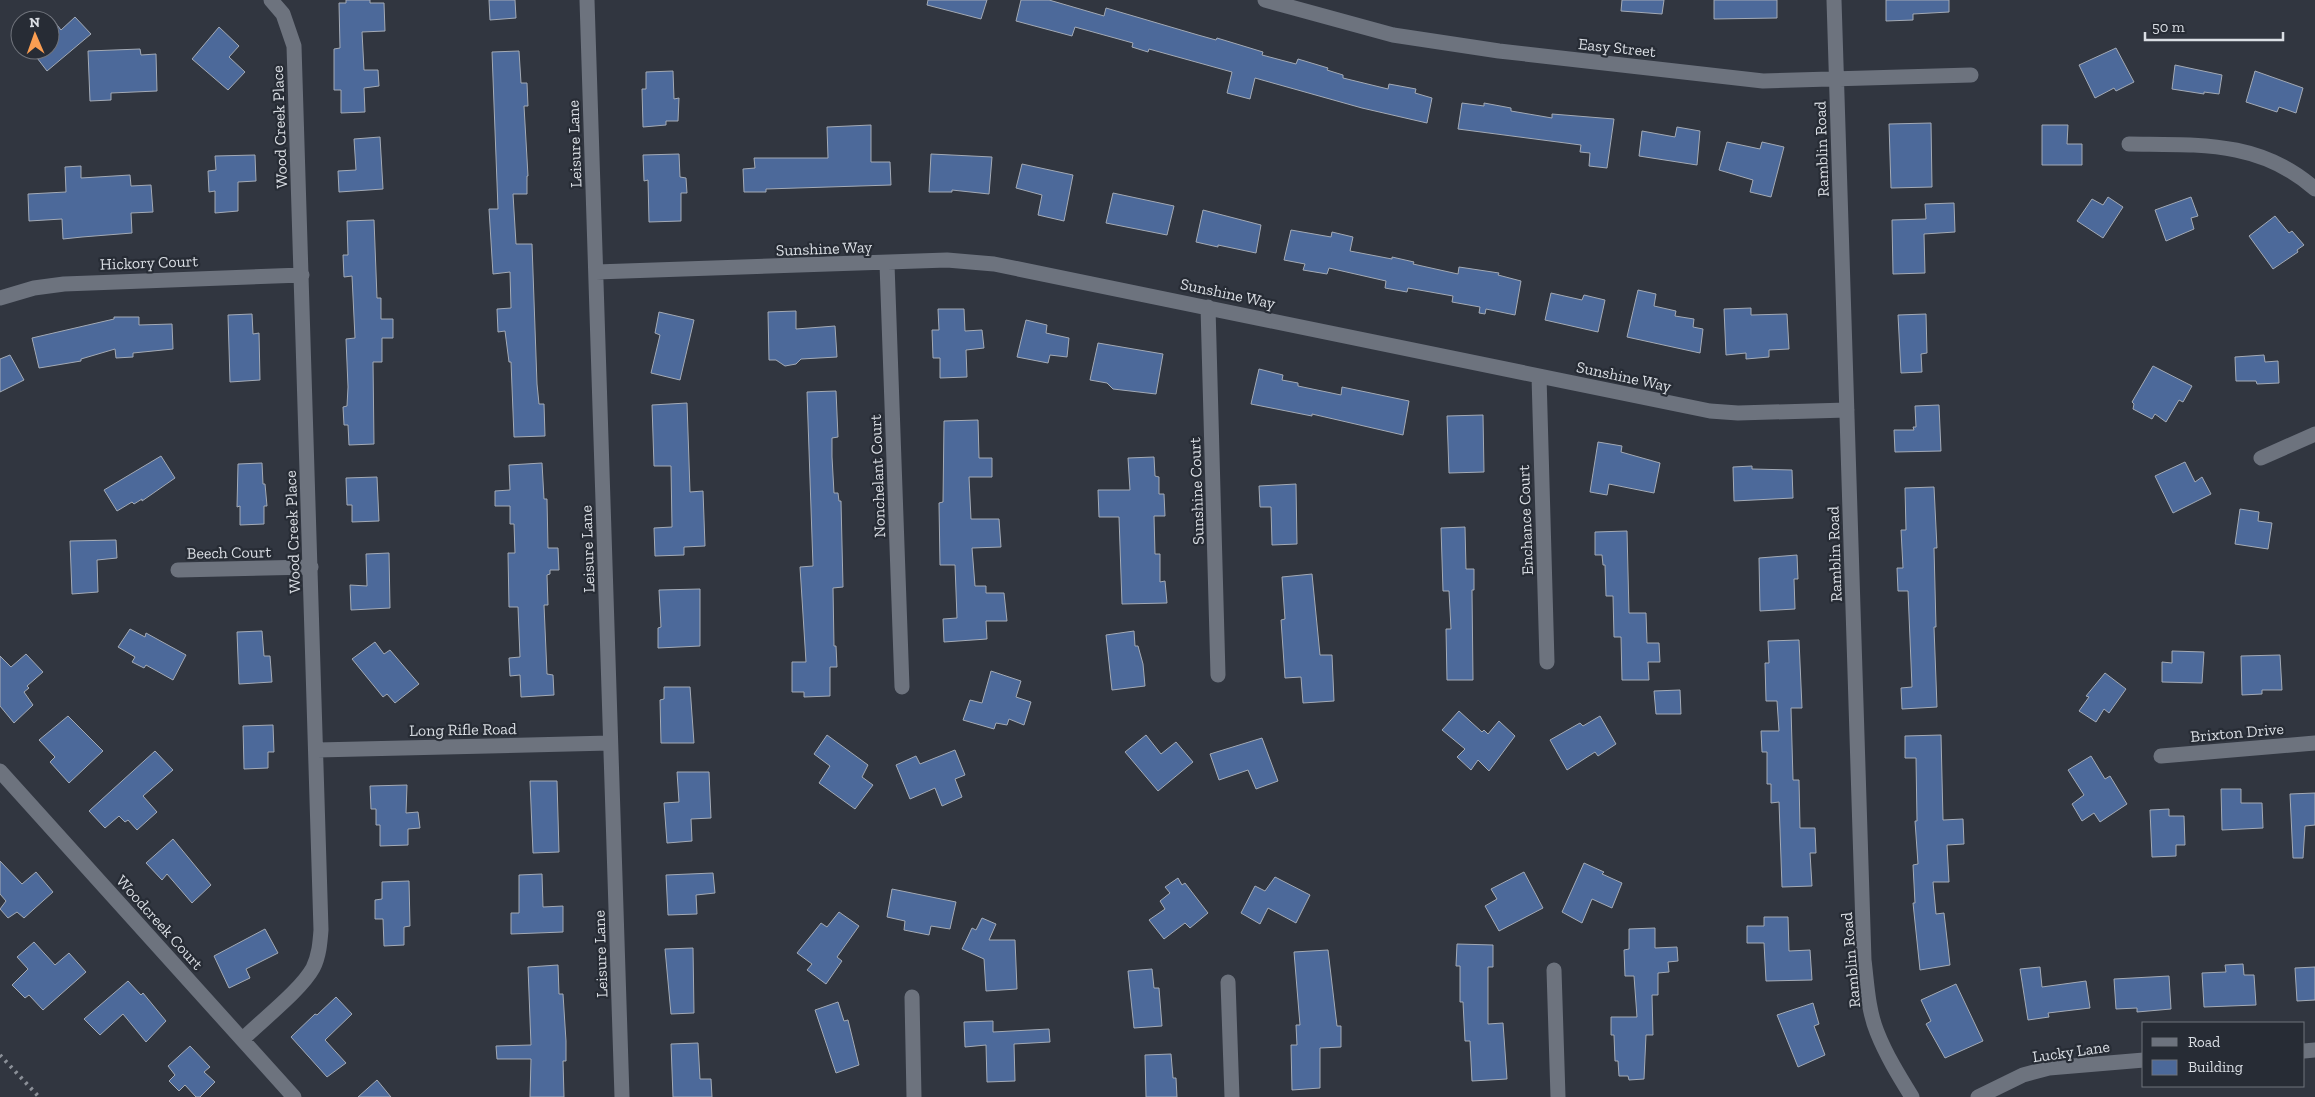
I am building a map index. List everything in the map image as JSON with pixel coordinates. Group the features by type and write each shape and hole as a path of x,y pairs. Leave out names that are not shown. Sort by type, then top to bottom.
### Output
{"street":[{"name":"Wood Creek Place","path":"243,1039 302,983 313,968 319,951 321,930 294,46 283,14 271,0"},
{"name":"Leisure Lane","path":"587,0 622,1097"},
{"name":"Easy Street","path":"1264,0 1393,35 1500,51 1763,81 1971,75"},
{"name":"Ramblin Road","path":"1834,0 1864,960 1869,1003 1877,1031 1889,1059 1912,1097"},
{"path":"2129,144 2207,146 2251,152 2274,160 2315,189"},
{"name":"Sunshine Way","path":"596,272 887,264 948,260 994,264 1710,411 1738,413 1847,410"},
{"name":"Nonchelant Court","path":"887,264 902,687"},
{"name":"Hickory Court","path":"0,298 34,288 64,284 302,275"},
{"name":"Sunshine Court","path":"1208,307 1218,675"},
{"name":"Enchance Court","path":"1539,376 1546,662"},
{"path":"2261,458 2315,434"},
{"name":"Beech Court","path":"178,570 311,567"},
{"name":"Long Rifle Road","path":"317,750 610,743"},
{"name":"Brixton Drive","path":"2161,756 2315,743"},
{"name":"Woodcreek Court","path":"0,772 294,1097"},
{"path":"1554,970 1558,1097"},
{"path":"1228,982 1232,1097"},
{"path":"912,997 914,1097"},
{"name":"Lucky Lane","path":"1978,1097 2023,1075 2050,1068 2142,1060"}],"building":[{"path":"346,0 370,0 370,3 384,3 385,31 362,32 364,70 378,70 379,86 364,88 365,112 341,113 341,90 334,90 334,49 340,48 339,3 346,3"},
{"path":"489,0 515,0 516,18 490,20"},
{"path":"928,0 987,0 981,19 927,5"},
{"path":"1021,0 1049,0 1104,16 1106,8 1216,40 1217,38 1263,52 1262,55 1296,64 1298,59 1328,68 1327,70 1343,75 1343,78 1388,89 1389,84 1416,89 1415,93 1432,98 1427,123 1362,108 1255,78 1250,99 1227,93 1232,72 1149,49 1148,52 1132,47 1133,43 1075,27 1072,36 1016,21"},
{"path":"1622,0 1664,0 1662,14 1621,11"},
{"path":"1714,0 1777,0 1777,18 1714,19"},
{"path":"1886,0 1949,0 1949,12 1913,14 1913,20 1886,21"},
{"path":"75,17 91,34 47,71 39,60 60,60 60,29 61,30"},
{"path":"219,27 239,46 229,57 245,72 228,90 192,59"},
{"path":"2116,48 2134,82 2116,91 2114,88 2095,98 2079,65"},
{"path":"140,49 141,55 156,54 157,91 111,93 111,100 90,101 88,51"},
{"path":"519,51 521,83 527,83 528,106 524,106 528,176 527,194 513,194 516,244 532,244 537,384 539,404 544,404 545,436 514,437 511,362 509,362 505,331 498,332 497,309 511,308 510,272 493,274 489,209 498,209 492,52"},
{"path":"2175,65 2222,75 2219,94 2204,92 2204,94 2172,89"},
{"path":"673,71 674,99 679,98 678,121 666,121 666,125 643,127 642,89 646,89 646,72"},
{"path":"2255,71 2303,88 2296,113 2279,107 2277,112 2246,102"},
{"path":"1462,103 1484,106 1484,103 1511,108 1511,111 1552,118 1552,114 1614,119 1607,168 1589,166 1590,153 1580,152 1581,145 1458,129"},
{"path":"1931,123 1932,187 1891,188 1889,124"},
{"path":"871,125 871,162 890,162 891,185 766,189 766,192 744,192 743,169 755,168 754,158 828,158 827,127"},
{"path":"2042,125 2068,125 2067,144 2082,144 2082,165 2042,165"},
{"path":"1677,127 1700,131 1697,165 1639,156 1642,131 1675,137"},
{"path":"380,137 383,189 339,192 338,171 356,170 354,139"},
{"path":"1727,142 1760,149 1762,142 1784,147 1771,197 1750,192 1753,180 1719,170"},
{"path":"679,154 680,177 686,178 687,193 681,193 681,221 649,222 648,180 644,181 643,155"},
{"path":"931,154 992,157 989,194 952,190 952,192 929,192"},
{"path":"255,155 256,181 238,182 238,211 215,213 215,191 209,192 208,171 216,170 215,156"},
{"path":"1022,164 1073,175 1064,221 1038,215 1042,195 1016,188"},
{"path":"81,166 81,178 130,175 131,186 151,185 153,212 131,213 132,233 63,239 62,219 29,221 28,194 66,192 65,167"},
{"path":"1113,193 1174,206 1167,235 1106,223"},
{"path":"2108,197 2123,207 2103,238 2077,221 2092,199 2103,205"},
{"path":"2191,197 2198,216 2191,218 2194,229 2166,241 2155,210"},
{"path":"1954,203 1955,232 1924,234 1925,273 1893,274 1892,220 1926,219 1925,204"},
{"path":"1203,210 1261,225 1256,253 1196,242"},
{"path":"2275,216 2289,233 2292,231 2304,245 2297,250 2298,252 2273,269 2249,236"},
{"path":"374,220 377,298 381,298 381,319 393,319 393,338 382,338 382,362 373,362 374,444 349,445 348,425 344,425 343,407 347,406 348,387 346,339 355,338 352,276 344,277 343,255 348,255 347,221"},
{"path":"1291,230 1331,237 1332,232 1353,237 1350,251 1392,259 1392,257 1414,262 1413,264 1458,274 1459,267 1499,273 1498,275 1521,281 1515,315 1486,309 1485,314 1479,313 1480,307 1452,302 1453,296 1408,288 1407,292 1385,288 1386,281 1329,268 1327,274 1303,270 1305,264 1284,260"},
{"path":"1638,290 1656,294 1654,306 1676,311 1675,316 1694,319 1693,327 1703,329 1700,353 1627,337"},
{"path":"1551,293 1582,300 1584,295 1605,300 1598,332 1545,320"},
{"path":"1751,308 1751,315 1787,314 1789,349 1769,350 1769,357 1746,359 1746,353 1726,355 1724,309"},
{"path":"938,309 964,309 965,331 982,330 984,348 966,350 967,377 940,378 940,358 933,358 932,330 939,330"},
{"path":"796,311 796,329 835,326 837,357 801,359 796,364 785,366 776,360 769,360 768,312"},
{"path":"659,312 694,320 680,380 651,373 660,335 655,333"},
{"path":"252,314 253,334 259,333 260,380 230,382 228,315"},
{"path":"1926,314 1927,353 1921,354 1922,372 1901,373 1898,315"},
{"path":"114,317 139,317 139,325 172,324 173,349 133,353 133,357 116,358 115,349 81,359 81,361 39,368 32,338 114,319"},
{"path":"1026,320 1047,325 1046,333 1069,338 1067,357 1050,355 1048,363 1017,357"},
{"path":"1098,343 1163,354 1156,394 1113,389 1107,383 1090,380"},
{"path":"10,355 24,380 0,392 0,359"},
{"path":"2264,355 2265,362 2278,361 2279,383 2257,384 2256,381 2236,381 2235,357"},
{"path":"2153,366 2192,386 2183,402 2179,400 2166,422 2155,414 2152,419 2133,409 2134,404 2132,402"},
{"path":"1259,369 1283,375 1282,380 1298,383 1298,386 1341,395 1342,387 1409,401 1403,435 1312,414 1312,416 1251,404"},
{"path":"836,391 838,437 832,438 832,457 834,493 838,493 839,501 841,501 843,587 833,588 834,646 836,646 837,667 830,667 830,696 804,697 804,692 792,692 792,662 806,662 800,567 813,566 807,392"},
{"path":"687,403 690,492 703,491 705,546 684,547 684,555 655,556 654,528 672,527 671,466 654,466 652,405"},
{"path":"1939,405 1941,451 1895,452 1894,430 1914,430 1913,427 1916,427 1915,406"},
{"path":"1483,415 1484,472 1449,473 1447,416"},
{"path":"978,420 979,458 992,458 992,477 969,477 971,519 999,519 1001,547 972,548 975,586 986,586 986,593 1004,593 1007,621 986,621 987,639 944,642 943,619 957,618 955,565 940,565 939,503 943,502 944,421"},
{"path":"1598,442 1622,446 1621,452 1660,463 1654,493 1609,484 1607,495 1590,492"},
{"path":"161,456 175,478 142,501 142,499 134,504 132,502 117,511 104,490"},
{"path":"1154,457 1155,476 1159,477 1159,494 1164,494 1165,516 1154,516 1155,554 1160,554 1160,582 1165,581 1167,603 1122,604 1119,517 1099,517 1098,490 1130,490 1128,458"},
{"path":"2185,462 2195,482 2202,477 2211,494 2173,513 2155,476"},
{"path":"262,463 267,506 264,506 264,524 240,525 240,506 237,507 238,464"},
{"path":"542,463 544,499 547,499 548,548 558,548 559,570 550,570 550,574 547,575 548,605 544,605 547,674 553,675 554,695 521,697 520,675 510,676 509,658 520,657 518,607 509,607 508,553 515,553 514,524 510,524 510,506 495,506 495,491 510,490 509,465"},
{"path":"1752,466 1752,469 1792,470 1793,498 1734,501 1733,467"},
{"path":"377,477 379,521 352,522 352,505 347,505 346,478"},
{"path":"1296,484 1297,544 1272,545 1271,507 1260,507 1259,486"},
{"path":"1934,487 1937,548 1934,548 1936,627 1934,627 1937,707 1902,709 1901,688 1912,687 1908,591 1898,591 1897,568 1903,568 1901,530 1906,530 1905,488"},
{"path":"2240,509 2259,512 2258,521 2272,523 2268,549 2235,544"},
{"path":"1465,527 1466,569 1474,569 1474,590 1472,590 1473,680 1447,680 1446,629 1451,629 1449,591 1443,591 1441,528"},
{"path":"1627,531 1629,613 1646,613 1647,643 1659,643 1660,662 1648,662 1649,680 1622,680 1621,637 1614,637 1613,596 1606,596 1605,565 1603,565 1602,555 1595,555 1595,532"},
{"path":"116,540 117,558 97,560 98,592 72,594 70,541"},
{"path":"389,553 390,608 351,610 350,585 367,586 366,554"},
{"path":"1797,555 1798,579 1794,579 1795,609 1760,611 1759,558"},
{"path":"1312,574 1320,655 1332,655 1334,701 1303,703 1301,677 1285,678 1281,620 1285,619 1282,577"},
{"path":"700,589 700,646 658,648 658,628 661,627 659,590"},
{"path":"130,629 145,637 146,633 186,655 173,680 146,665 144,668 132,662 135,657 118,647"},
{"path":"262,631 264,656 270,656 272,682 239,684 237,632"},
{"path":"1134,631 1135,646 1138,646 1143,664 1145,686 1112,690 1106,635"},
{"path":"1799,640 1802,708 1791,708 1793,780 1799,780 1800,828 1815,828 1816,853 1810,853 1812,886 1782,887 1779,802 1771,803 1771,784 1767,784 1767,752 1762,752 1761,731 1779,731 1777,701 1766,701 1765,663 1769,663 1768,641"},
{"path":"375,642 384,654 390,650 419,684 395,703 387,694 383,697 352,659"},
{"path":"2172,651 2204,652 2202,683 2162,682 2162,662 2172,663"},
{"path":"26,654 43,672 27,686 29,688 24,692 33,705 14,723 0,706 0,656 11,667"},
{"path":"2280,655 2282,690 2262,690 2262,694 2242,695 2241,656"},
{"path":"991,671 1021,681 1016,697 1031,702 1024,725 1009,719 1007,725 996,723 994,729 963,720 970,700 982,703"},
{"path":"2105,673 2126,689 2109,713 2104,709 2096,722 2079,711 2089,697 2086,696"},
{"path":"664,687 690,687 694,743 661,743 660,700 664,699"},
{"path":"1680,690 1681,714 1656,714 1654,691"},
{"path":"1459,711 1482,732 1484,730 1488,734 1499,721 1515,736 1489,771 1478,760 1471,770 1457,757 1465,749 1442,730"},
{"path":"68,716 103,751 69,783 50,762 55,757 39,740"},
{"path":"1600,716 1616,744 1598,756 1595,752 1567,770 1550,740 1580,723 1583,726"},
{"path":"273,725 274,752 268,752 268,768 244,769 243,726"},
{"path":"827,735 868,765 862,777 873,785 855,809 819,783 830,766 814,754"},
{"path":"1146,735 1161,754 1176,742 1193,762 1158,791 1125,752"},
{"path":"1941,735 1943,820 1963,819 1964,844 1947,845 1949,882 1933,882 1936,914 1944,913 1950,965 1920,970 1913,903 1915,903 1913,865 1918,864 1915,821 1917,821 1916,758 1905,758 1905,736"},
{"path":"1262,738 1278,781 1256,789 1248,770 1219,780 1210,754"},
{"path":"955,750 965,775 955,779 962,797 942,806 935,788 910,799 896,765 916,756 920,764"},
{"path":"155,751 173,770 143,796 157,812 137,830 128,820 125,822 119,816 105,828 89,811"},
{"path":"2091,756 2105,779 2110,776 2127,804 2100,822 2094,813 2082,821 2072,804 2084,795 2068,770"},
{"path":"677,772 709,772 711,818 691,819 692,841 667,843 664,803 679,802"},
{"path":"530,781 557,781 559,852 533,853"},
{"path":"407,785 406,813 418,812 420,828 408,829 408,845 380,846 380,825 376,825 376,809 371,809 370,786"},
{"path":"2221,789 2241,789 2241,803 2262,803 2263,828 2222,830"},
{"path":"2315,793 2315,825 2305,826 2303,858 2293,858 2290,794"},
{"path":"2169,809 2169,816 2184,816 2185,845 2176,845 2176,856 2152,857 2150,810"},
{"path":"173,839 211,885 192,903 167,874 162,880 146,863"},
{"path":"0,861 22,884 36,872 53,892 24,918 17,912 8,918 0,909 6,901 0,894"},
{"path":"1584,863 1622,883 1612,908 1592,899 1582,923 1562,912"},
{"path":"1524,872 1543,908 1499,931 1485,906 1497,899 1491,889"},
{"path":"713,873 715,893 696,895 697,914 668,915 666,875"},
{"path":"542,874 543,907 563,906 563,932 511,934 511,913 519,913 519,875"},
{"path":"1275,877 1310,895 1296,923 1268,908 1260,924 1241,913 1255,886 1265,891"},
{"path":"1178,878 1182,885 1185,883 1208,913 1190,928 1185,923 1164,939 1149,920 1165,909 1160,901 1170,893 1165,887"},
{"path":"409,881 410,926 404,927 404,945 384,946 383,919 375,919 375,900 382,899 382,882"},
{"path":"892,889 956,902 950,929 931,926 929,935 904,930 905,921 887,917"},
{"path":"839,912 859,926 837,957 842,961 826,984 807,970 812,964 797,953 821,923 827,927"},
{"path":"1764,917 1788,917 1789,951 1810,950 1812,980 1766,981 1764,943 1747,943 1747,926 1764,926"},
{"path":"982,918 996,924 989,940 1015,940 1017,989 986,991 984,959 962,949 972,928 976,930"},
{"path":"1655,928 1655,948 1677,947 1678,961 1668,962 1669,972 1658,973 1658,995 1652,995 1653,1035 1646,1035 1644,1079 1629,1080 1628,1076 1619,1076 1618,1061 1615,1061 1614,1035 1611,1035 1611,1017 1637,1017 1634,976 1625,976 1624,950 1629,949 1629,929"},
{"path":"265,929 278,953 246,969 250,978 229,988 214,956"},
{"path":"34,942 55,965 69,953 86,972 43,1010 29,995 25,998 12,985 28,969 17,957"},
{"path":"1457,944 1493,945 1493,967 1488,967 1488,1024 1503,1023 1507,1079 1472,1081 1470,1041 1465,1041 1463,1002 1460,1002 1460,966 1456,966"},
{"path":"693,948 694,1013 671,1014 665,949"},
{"path":"1328,950 1337,1026 1341,1026 1341,1047 1320,1048 1320,1088 1292,1090 1291,1045 1297,1045 1296,1025 1300,1025 1294,952"},
{"path":"2243,964 2244,975 2254,975 2256,1005 2204,1007 2202,973 2226,972 2225,965"},
{"path":"558,965 559,994 563,994 566,1041 566,1061 563,1061 564,1097 530,1097 531,1059 497,1059 496,1046 531,1045 528,967"},
{"path":"2040,967 2042,987 2086,981 2090,1008 2048,1013 2049,1017 2028,1020 2020,969"},
{"path":"2315,967 2315,1000 2297,1001 2295,968"},
{"path":"1152,969 1154,988 1159,988 1162,1026 1134,1028 1128,971"},
{"path":"2169,976 2171,1009 2137,1012 2137,1008 2116,1009 2114,979"},
{"path":"128,981 141,995 143,993 166,1021 146,1042 123,1014 100,1035 84,1019"},
{"path":"1956,984 1983,1041 1945,1058 1926,1024 1931,1021 1921,1000"},
{"path":"336,997 352,1014 325,1040 346,1063 327,1077 291,1037"},
{"path":"838,1002 844,1021 848,1020 859,1065 836,1073 815,1010"},
{"path":"1813,1003 1819,1024 1814,1026 1825,1055 1798,1067 1777,1015"},
{"path":"993,1021 993,1032 1049,1029 1050,1042 1014,1044 1015,1081 987,1082 986,1045 965,1047 964,1022"},
{"path":"698,1043 700,1079 711,1079 712,1097 673,1097 671,1044"},
{"path":"190,1046 210,1067 204,1072 215,1082 200,1097 196,1097 185,1085 179,1091 169,1081 175,1075 168,1066"},
{"path":"1171,1054 1173,1078 1176,1078 1177,1097 1146,1097 1145,1055"},
{"path":"377,1080 391,1097 358,1097"}],"railway":[{"path":"0,1055 39,1097"}]}
